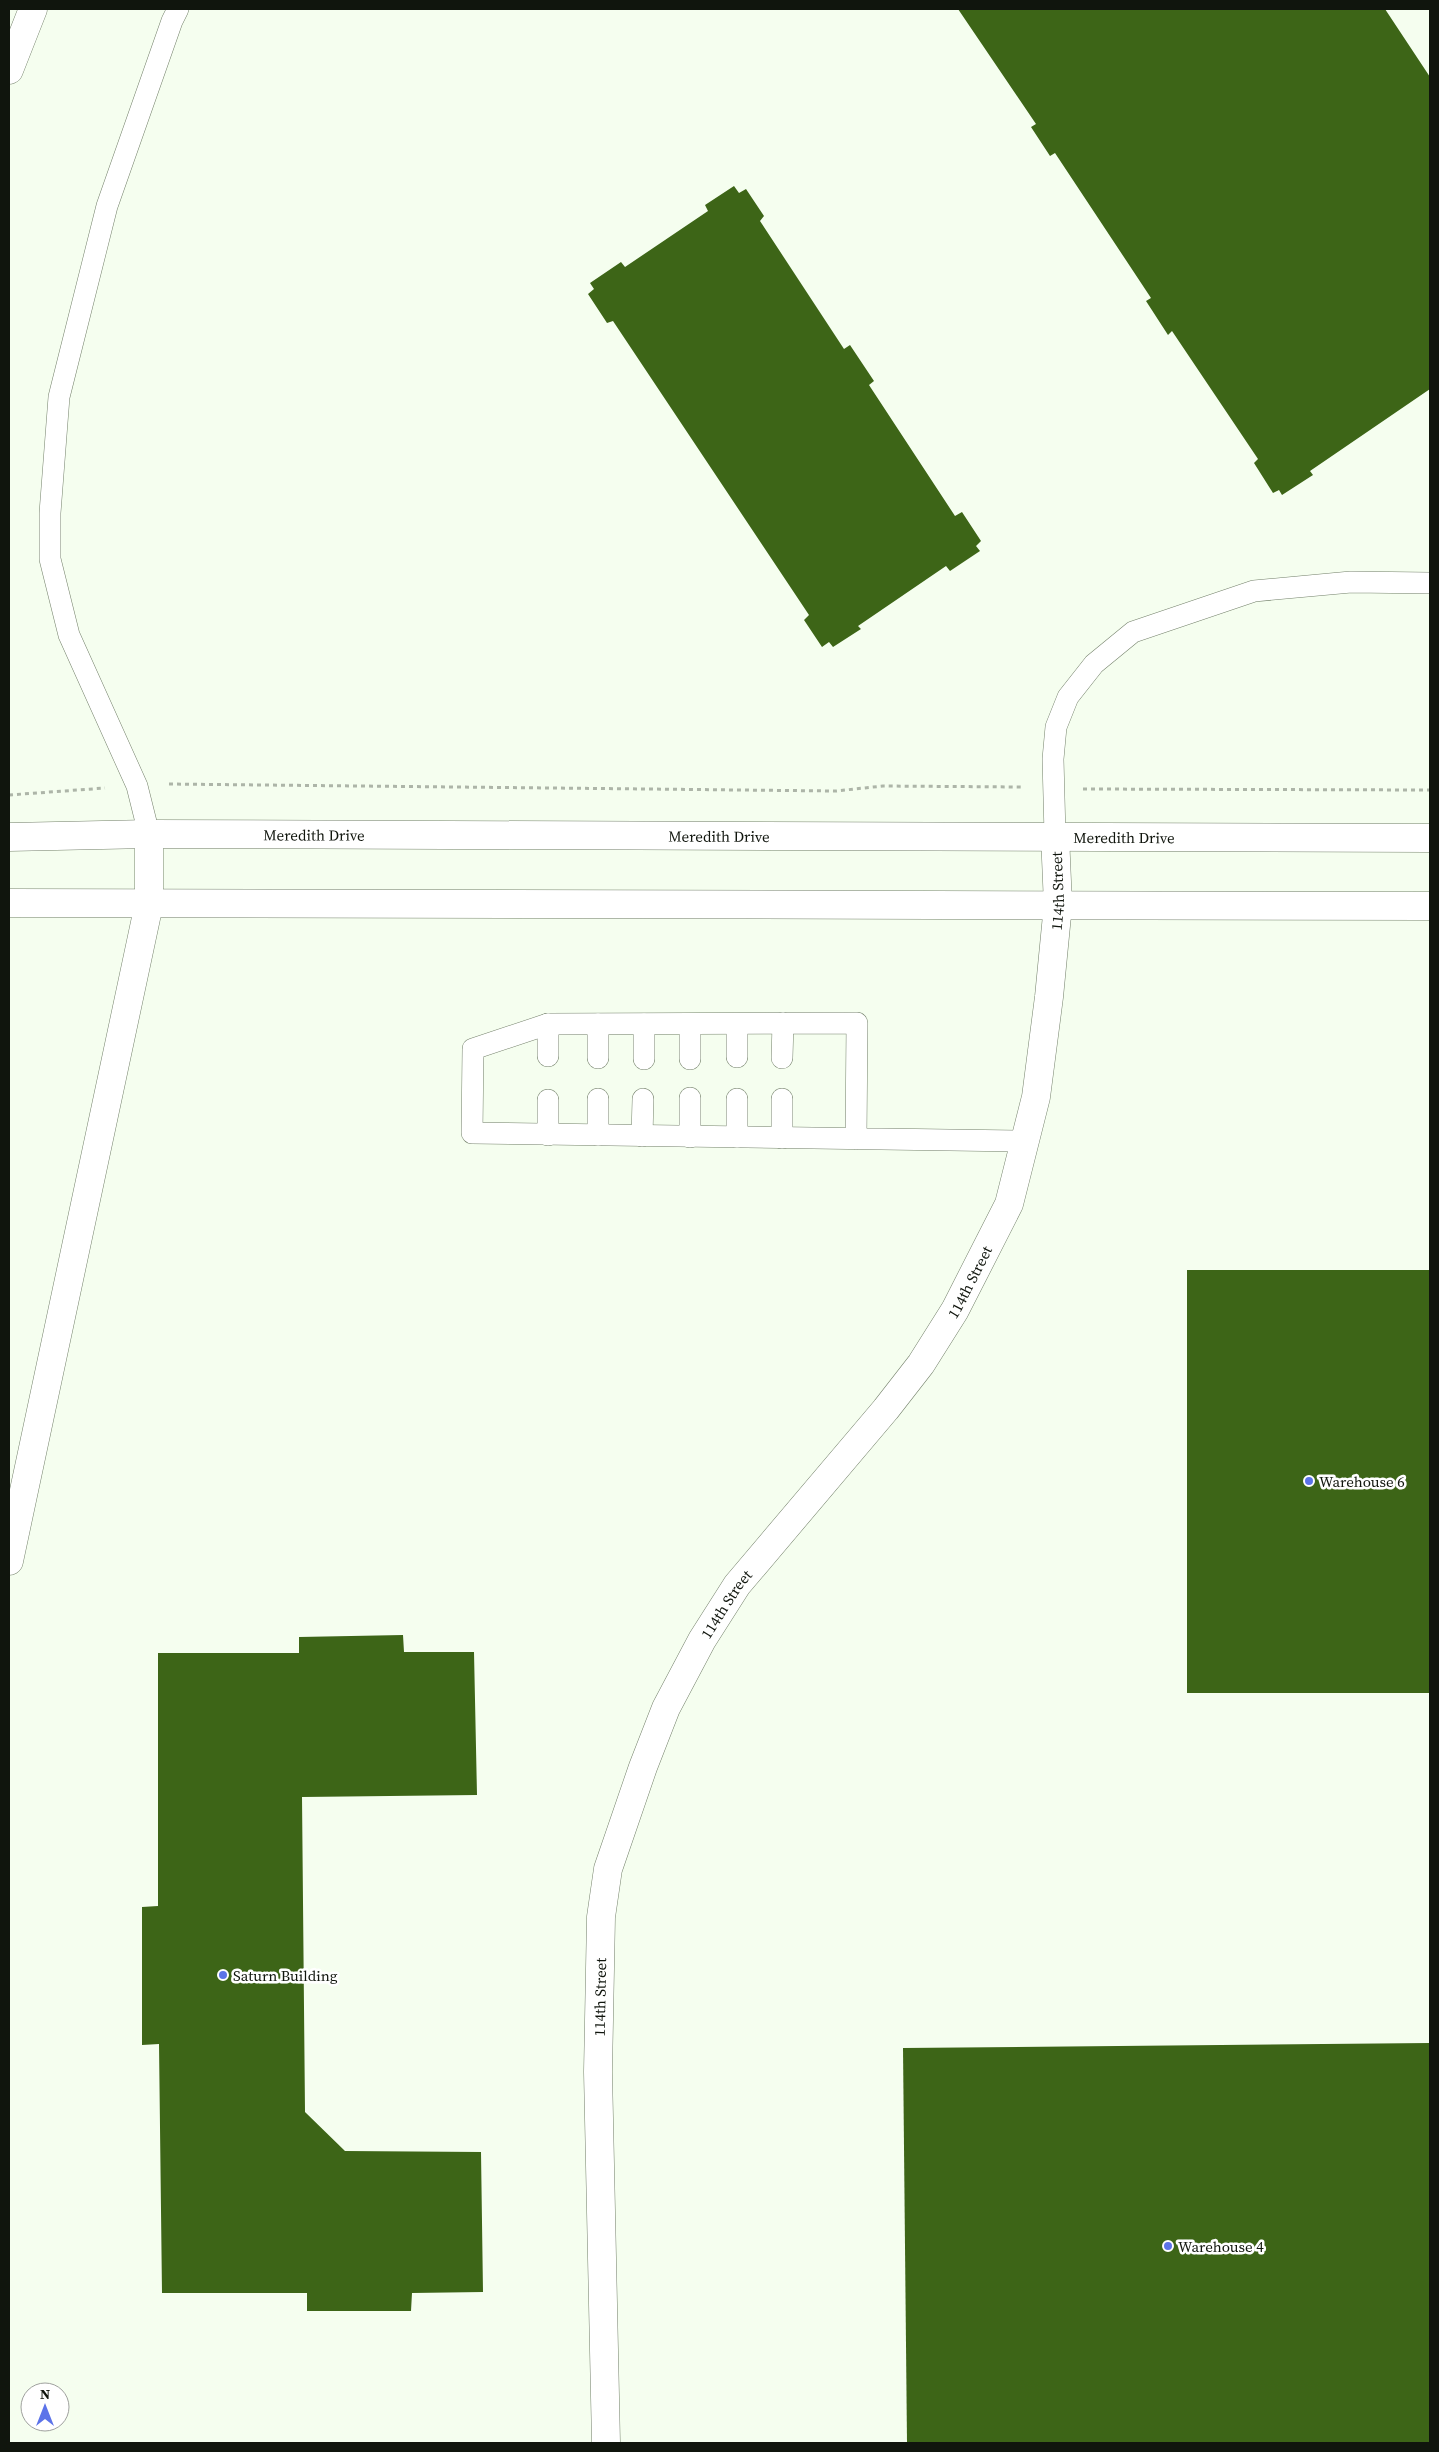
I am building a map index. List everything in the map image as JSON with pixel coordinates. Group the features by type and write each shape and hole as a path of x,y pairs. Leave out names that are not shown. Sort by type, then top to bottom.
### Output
{"main road":[{"path":"9,70 33,9"},
{"path":"9,1561 149,904 149,834"},
{"name":"Meredith Drive","path":"9,837 149,834 1056,835 1430,838"},
{"name":"114th Street","path":"606,2443 598,2072 601,1917 608,1869 666,1708 702,1640 737,1585 886,1409 921,1364 955,1310 1008,1204 1036,1097 1058,905 1056,835"},
{"path":"9,903 1430,906"}],"lane":[{"path":"149,834 136,786 69,635 50,559 50,514 59,397 106,206 172,21 178,9"},
{"path":"1056,835 1052,759 1056,727 1068,697 1094,664 1133,632 1254,591 1351,582 1430,583"},
{"path":"782,1058 783,1023"},
{"path":"856,1138 857,1023 548,1024 473,1049 472,1133 1024,1141"},
{"path":"548,1024 548,1056"},
{"path":"598,1024 598,1058"},
{"path":"644,1024 644,1059"},
{"path":"690,1024 690,1059"},
{"path":"737,1024 737,1057"},
{"path":"690,1098 690,1137"},
{"path":"598,1099 598,1135"},
{"path":"642,1136 643,1099"},
{"path":"737,1099 737,1137"},
{"path":"782,1099 782,1138"},
{"path":"548,1100 548,1135"}],"path":[{"path":"9,795 174,784 836,791 883,786 1430,790"}],"building":[{"path":"958,9 1385,9 1430,77 1430,389 1310,471 1313,475 1282,495 1279,490 1273,493 1254,463 1258,459 1172,331 1168,335 1146,301 1151,298 1055,153 1050,156 1031,127 1036,124"},
{"path":"734,186 739,193 746,189 764,216 760,221 844,349 850,345 874,381 869,385 955,516 962,512 981,541 976,546 980,551 950,571 946,566 858,626 861,629 833,647 829,642 822,647 804,620 809,615 613,321 607,323 588,294 594,289 590,283 621,262 625,267 708,211 705,205"},
{"name":"Warehouse 6","path":"1187,1270 1430,1270 1430,1693 1187,1693"},
{"name":"Saturn Building","path":"403,1635 404,1652 474,1652 477,1795 302,1797 305,2112 345,2151 481,2152 483,2292 412,2293 411,2311 307,2311 307,2293 162,2293 159,2044 142,2045 142,1907 158,1906 158,1653 299,1653 299,1637"},
{"name":"Warehouse 4","path":"1430,2043 1430,2443 907,2443 903,2048"}],"place":[{"name":"Warehouse 6","path":"1309,1481"},
{"name":"Saturn Building","path":"223,1975"},
{"name":"Warehouse 4","path":"1168,2246"}]}
